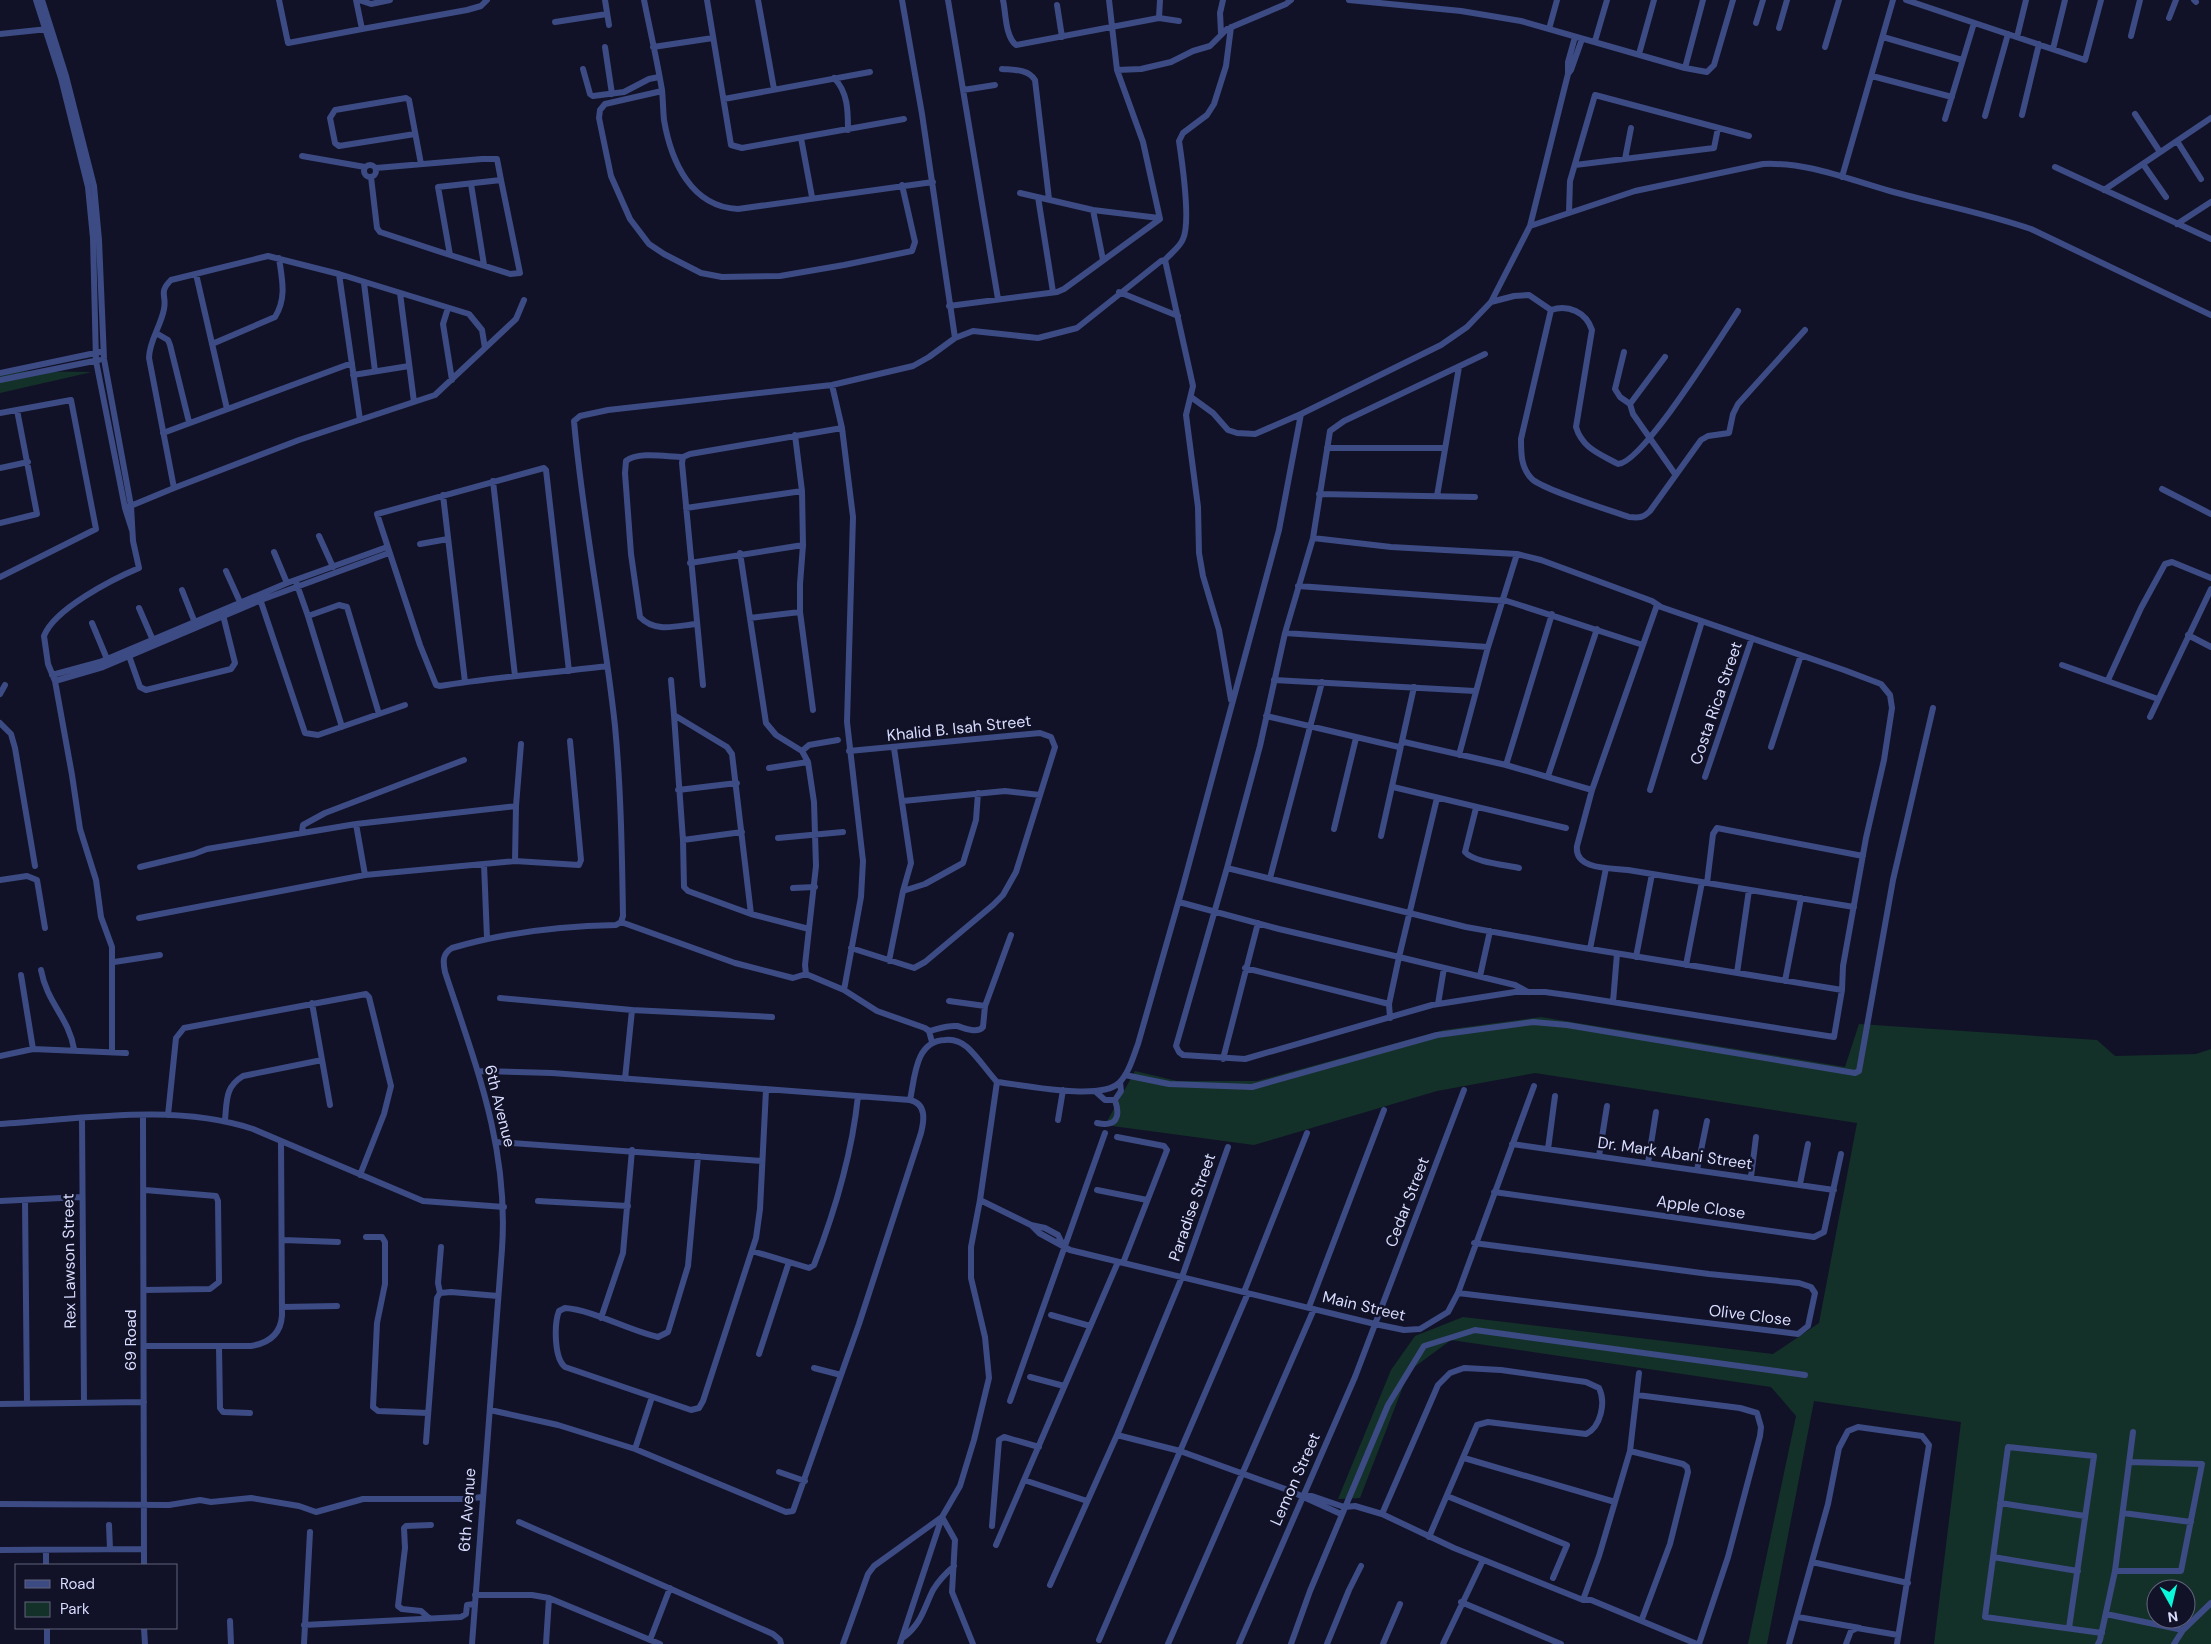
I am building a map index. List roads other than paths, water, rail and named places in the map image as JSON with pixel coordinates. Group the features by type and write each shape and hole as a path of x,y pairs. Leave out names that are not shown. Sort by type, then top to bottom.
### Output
{"street":[{"path":"36,0 66,76 94,186 99,240 104,359 139,568 113,579 61,613 45,633 48,664 54,678 80,829 96,880 101,917 112,947 114,962 112,1052"},
{"path":"42,0 88,187 93,238 96,361 128,507"},
{"path":"279,0 288,43 467,10 481,6 487,0"},
{"path":"362,29 358,0 371,4 390,0"},
{"path":"605,0 609,24"},
{"path":"644,0 662,91 664,121 676,160 689,185 700,196 724,207 738,209 933,182"},
{"path":"707,0 724,99 728,141 731,146 742,148 904,119"},
{"path":"758,0 774,89"},
{"path":"902,0 933,182 954,338"},
{"path":"948,0 998,299"},
{"path":"1003,0 1009,35 1011,41 1016,44 1159,18 1179,21"},
{"path":"1109,0 1117,70 1143,142 1159,218"},
{"path":"1159,18 1160,0"},
{"path":"1221,34 1220,13 1223,0"},
{"path":"1117,70 1141,69 1171,62 1193,51 1210,46 1221,34 1231,27 1286,4 1291,0"},
{"path":"1349,0 1462,12 1521,21 1684,68 1707,72 1711,70 1733,0"},
{"path":"1549,29 1557,0"},
{"path":"1595,42 1607,0"},
{"path":"1639,54 1654,0"},
{"path":"1684,68 1703,0"},
{"path":"1756,23 1763,0"},
{"path":"1779,28 1786,0"},
{"path":"1825,47 1839,0"},
{"path":"1842,177 1893,0"},
{"path":"1906,0 2085,60 2101,0"},
{"path":"2017,37 2026,0"},
{"path":"2053,49 2065,0"},
{"path":"2131,36 2140,0"},
{"path":"2169,18 2176,0"},
{"path":"1057,5 1062,37"},
{"path":"555,22 607,14"},
{"path":"1945,119 1974,23"},
{"path":"621,922 623,916 620,792 607,666 589,533 580,493 574,421 586,415 608,410 832,385 913,366 929,357 954,338 976,331 1038,338 1077,328 1119,292 1165,260 1183,240 1186,217 1180,136 1207,115 1214,104 1226,66 1231,27"},
{"path":"0,34 48,28"},
{"path":"1985,116 2008,34"},
{"path":"1883,37 1962,60"},
{"path":"653,47 713,38"},
{"path":"1191,397 1213,413 1228,430 1237,433 1255,434 1301,414 1441,345 1467,328 1491,302 1530,226 1578,38"},
{"path":"2022,115 2039,44"},
{"path":"605,47 612,94"},
{"path":"583,69 591,96 624,92 659,76"},
{"path":"1002,70 1028,73 1035,80 1049,200"},
{"path":"724,99 870,72"},
{"path":"1872,76 1952,97"},
{"path":"834,78 839,83 846,100 848,130"},
{"path":"963,90 995,85"},
{"path":"662,91 605,104 600,110 599,118 611,176 623,205 649,244 702,274 722,277 780,276 912,251 914,242 902,185"},
{"path":"1569,212 1570,181 1595,95 1749,136"},
{"path":"415,134 338,146 335,143 330,118 335,110 406,98 409,100 421,164"},
{"path":"2135,114 2160,152"},
{"path":"2104,190 2211,118"},
{"path":"1625,159 1632,128"},
{"path":"1575,165 1714,148 1718,128"},
{"path":"801,138 812,198"},
{"path":"2177,141 2201,179"},
{"path":"302,156 365,167 371,164 376,168 497,159 520,273 510,274 380,232 377,228 372,177 375,174 376,168"},
{"path":"1530,226 1635,191 1763,164 1784,163 1815,168 2031,229 2211,316"},
{"path":"2143,164 2166,198"},
{"path":"365,167 366,175 372,177"},
{"path":"2055,167 2211,240"},
{"path":"450,255 438,188 501,180"},
{"path":"471,184 484,265"},
{"path":"1020,193 1093,210 1159,218"},
{"path":"1038,197 1053,292"},
{"path":"2177,224 2211,202"},
{"path":"1093,210 1104,260"},
{"path":"949,306 1064,289 1159,218"},
{"path":"174,488 149,358 149,349 164,310 162,293 171,280 268,256 279,258 339,274 469,314 482,330 486,348"},
{"path":"212,344 275,317 282,300 283,290 279,258"},
{"path":"1165,260 1194,386 1186,408 1186,421 1198,507 1199,553 1219,630 1232,704"},
{"path":"196,274 227,408"},
{"path":"339,274 360,420"},
{"path":"364,283 375,371"},
{"path":"1119,292 1178,316"},
{"path":"400,293 414,402"},
{"path":"1491,302 1529,294 1551,310"},
{"path":"128,507 299,440 435,395 516,319 524,300"},
{"path":"1551,310 1560,307 1583,313 1589,320 1592,330 1576,418 1578,434 1589,448 1618,464 1623,464 1664,420 1738,311"},
{"path":"448,308 443,324 452,380"},
{"path":"1551,310 1521,439 1521,456 1524,468 1538,484 1629,517 1639,518 1645,516 1650,511 1675,474 1702,440 1708,436 1729,433 1733,414 1738,404 1804,330"},
{"path":"156,333 168,340 170,345 189,422"},
{"path":"0,373 104,351"},
{"path":"1624,352 1615,389 1620,397 1630,404 1633,414 1675,474"},
{"path":"1312,538 1390,547 1517,554 1540,560 1652,601 1657,605 1881,684 1886,689 1892,702 1884,760 1863,856 1843,966 1842,990 1834,1036 1574,996 1515,992 1416,1009 1245,1059 1183,1055 1179,1052 1176,1046 1227,868 1285,633 1312,538 1330,431 1334,427 1486,354"},
{"path":"1630,404 1665,357"},
{"path":"0,380 104,359"},
{"path":"163,432 352,363"},
{"path":"353,375 409,366"},
{"path":"1437,496 1459,367"},
{"path":"832,385 842,428 853,517 847,693 849,751 863,861 861,897 844,990"},
{"path":"0,413 71,400 96,529 0,577"},
{"path":"0,523 37,514 16,410"},
{"path":"910,1100 918,1060 932,1042 951,1040 963,1044 997,1082 1096,1092 1111,1089 1125,1075 1138,1044 1179,902 1279,530 1301,414"},
{"path":"696,624 662,628 646,623 640,617 630,554 625,473 626,461 631,457 640,456 683,457 690,454 842,428"},
{"path":"795,435 802,490 803,545 800,612 813,710"},
{"path":"1327,448 1445,448"},
{"path":"683,457 690,563 703,685"},
{"path":"0,468 28,462"},
{"path":"569,671 546,470 540,468 378,512 377,518 434,683 440,686 515,676 569,671 607,666"},
{"path":"493,481 515,676"},
{"path":"2162,489 2210,512"},
{"path":"686,508 802,490"},
{"path":"1319,494 1475,497"},
{"path":"443,495 466,682"},
{"path":"319,536 333,567"},
{"path":"420,544 448,539"},
{"path":"690,563 803,545"},
{"path":"54,678 103,667 152,638 388,550"},
{"path":"222,613 240,602 260,597 287,583 296,583 333,567 388,550"},
{"path":"274,552 287,583"},
{"path":"740,554 766,724 776,735 802,750 808,762 816,835 814,887 805,965 806,974 844,990 877,1012 925,1028 929,1031 932,1042"},
{"path":"1459,755 1475,691 1517,554"},
{"path":"2108,680 2141,608 2167,562 2172,562 2211,578"},
{"path":"226,571 240,602"},
{"path":"296,583 342,727"},
{"path":"1298,586 1514,602 1642,645"},
{"path":"2150,716 2211,589"},
{"path":"182,590 196,623"},
{"path":"260,597 306,734 318,735 405,705"},
{"path":"308,616 339,605 347,607 380,714"},
{"path":"1657,605 1592,790 1576,854 1585,864 1854,907"},
{"path":"139,608 152,638"},
{"path":"750,618 800,612"},
{"path":"128,653 140,687 146,690 232,670 235,663 222,613"},
{"path":"1506,765 1552,614"},
{"path":"1650,790 1702,621"},
{"path":"92,623 108,659"},
{"path":"54,678 128,653 196,623"},
{"path":"1548,776 1597,630"},
{"path":"1285,633 1488,647"},
{"path":"2188,635 2211,647"},
{"name":"Costa Rica Street","path":"1705,777 1752,638"},
{"path":"1771,747 1801,655"},
{"path":"2062,665 2158,699"},
{"path":"671,680 683,840 684,887 688,891 751,914 809,929"},
{"path":"1274,680 1475,691"},
{"path":"1270,878 1322,682"},
{"path":"0,694 5,685"},
{"path":"1381,836 1404,742 1414,687"},
{"path":"1125,1075 1170,1084 1252,1087 1437,1035 1532,1022 1567,1025 1856,1073 1859,1071 1893,880 1932,708"},
{"path":"674,714 730,750 737,783 751,914"},
{"path":"1266,716 1399,747 1404,742"},
{"path":"0,723 11,734 15,748 36,866"},
{"name":"Khalid B. Isah Street","path":"849,751 1046,734 1054,742 1055,747 1016,872 1003,895 919,966 907,967 851,948"},
{"path":"1334,829 1356,738"},
{"path":"802,750 809,744 838,740"},
{"path":"139,918 365,875 515,861 579,865 581,860 570,741"},
{"path":"1404,742 1506,765 1592,790"},
{"path":"515,861 516,806 521,744"},
{"path":"889,961 903,891 912,863 894,748"},
{"path":"302,832 302,825 325,813 464,760"},
{"path":"769,768 808,762"},
{"path":"678,790 737,783"},
{"path":"1393,787 1566,828"},
{"path":"902,801 1005,791 1040,795"},
{"path":"903,891 925,884 963,863 976,820 978,793"},
{"path":"1390,1018 1389,1004 1398,957 1437,798"},
{"path":"140,867 207,849 302,832 516,806"},
{"path":"1476,808 1466,854 1476,859 1519,868"},
{"path":"356,824 365,875"},
{"path":"1686,965 1713,834 1717,828 1863,856"},
{"path":"683,840 742,832"},
{"path":"778,838 843,832"},
{"path":"484,864 487,938"},
{"path":"1227,868 1490,931 1617,954 1842,990"},
{"path":"1590,949 1606,868"},
{"path":"1636,957 1652,874"},
{"path":"0,880 27,876 37,880 45,928"},
{"path":"793,888 814,887"},
{"path":"1737,973 1749,890"},
{"path":"1785,981 1801,898"},
{"path":"1179,902 1258,923 1480,976 1515,985 1530,992"},
{"name":"6th Avenue","path":"472,1644 504,1208 496,1142 479,1071 445,972 444,960 447,951 487,938 621,922 735,963 793,978 806,974"},
{"path":"1223,1059 1258,923"},
{"path":"1480,976 1490,931"},
{"path":"929,1031 954,1026 979,1031 983,1027 985,1006 1011,935"},
{"path":"1613,1002 1617,954"},
{"path":"114,962 160,955"},
{"path":"1245,968 1389,1004"},
{"path":"1438,1004 1444,968"},
{"path":"41,970 51,999 71,1031 74,1049"},
{"path":"21,975 26,1017 33,1049"},
{"path":"168,1115 176,1038 184,1028 361,994 369,997 391,1086 384,1114 360,1175"},
{"path":"500,998 632,1010 772,1017"},
{"path":"949,1001 985,1006"},
{"path":"312,1003 330,1105"},
{"path":"625,1079 632,1010"},
{"path":"0,1056 33,1049 126,1052"},
{"path":"225,1120 229,1090 234,1082 243,1076 322,1060"},
{"path":"479,1071 552,1072 910,1100 918,1104 923,1112 921,1133 842,1375 796,1508 786,1512 635,1449 558,1425 490,1410"},
{"path":"900,1644 904,1637 942,1517 960,1486 974,1440 989,1378 985,1337 970,1264 971,1247 980,1200 997,1082"},
{"path":"1115,1100 1121,1091 1120,1082"},
{"name":"Main Street","path":"1064,1247 1120,1263 1375,1324 1404,1330 1420,1329 1448,1312 1458,1293 1474,1243 1534,1086"},
{"path":"698,1156 688,1266 668,1332 664,1336 652,1336 570,1309 559,1311 556,1336 557,1357 561,1363 569,1368 691,1410 702,1405 752,1251 760,1209 766,1090"},
{"path":"1058,1120 1063,1090"},
{"name":"Cedar Street","path":"1375,1324 1464,1090"},
{"path":"1096,1092 1105,1100 1115,1100"},
{"path":"752,1251 809,1268 814,1265 848,1162 858,1096"},
{"path":"1548,1149 1555,1096"},
{"path":"1097,1123 1106,1125 1116,1119 1119,1112 1115,1100"},
{"path":"1599,1156 1607,1106"},
{"path":"1168,1644 1312,1308 1384,1110"},
{"path":"1648,1163 1656,1112"},
{"path":"0,1124 143,1115 168,1115 225,1120 281,1141 423,1201 504,1208"},
{"name":"69 Road","path":"143,1115 145,1190 144,1564"},
{"name":"Rex Lawson Street","path":"82,1119 84,1403"},
{"path":"1697,1170 1707,1121"},
{"path":"1010,1401 1105,1133"},
{"path":"1099,1640 1246,1292 1307,1133"},
{"path":"996,1545 1090,1326 1120,1263 1167,1150 1166,1147 1116,1136"},
{"path":"1751,1177 1756,1137"},
{"path":"144,1346 251,1346 266,1342 275,1335 280,1327 282,1307 281,1141"},
{"path":"496,1142 632,1150 762,1161"},
{"name":"Dr. Mark Abani Street","path":"1512,1144 1834,1190"},
{"path":"1800,1184 1808,1144"},
{"name":"Paradise Street","path":"1050,1585 1117,1435 1182,1277 1228,1146"},
{"path":"601,1318 623,1253 632,1150"},
{"name":"Apple Close","path":"1494,1192 1814,1237 1824,1232 1841,1154"},
{"path":"144,1290 210,1289 219,1282 218,1201 216,1196 145,1190"},
{"path":"1097,1190 1147,1200"},
{"path":"0,1201 82,1197"},
{"path":"25,1200 27,1404"},
{"path":"980,1200 1031,1225 1046,1228 1058,1235 1064,1247"},
{"path":"538,1201 628,1206"},
{"path":"366,1237 382,1237 386,1242 385,1284 377,1323 373,1407 378,1411 428,1413"},
{"path":"283,1240 338,1242"},
{"name":"Olive Close","path":"1458,1293 1798,1334 1808,1326 1815,1292 1811,1287 1799,1283 1709,1274 1474,1243"},
{"path":"426,1442 437,1298 440,1293 438,1283 441,1247"},
{"path":"760,1354 789,1262"},
{"path":"440,1293 451,1292 498,1296"},
{"path":"282,1307 337,1306"},
{"path":"1051,1315 1090,1326"},
{"name":"Lemon Street","path":"1240,1644 1302,1496 1355,1377 1375,1324"},
{"path":"1291,1644 1341,1514 1388,1405 1424,1346 1475,1330 1805,1375"},
{"path":"218,1347 220,1408 223,1412 250,1413"},
{"path":"814,1368 842,1375"},
{"path":"1382,1514 1438,1385 1450,1373 1464,1368 1501,1370 1586,1382 1599,1388 1602,1397 1598,1423 1591,1432 1582,1434 1498,1423 1481,1424 1474,1430 1464,1458 1429,1537"},
{"path":"1583,1600 1599,1556 1630,1451 1639,1373"},
{"path":"1030,1377 1064,1386"},
{"path":"1302,1496 1312,1496 1344,1507 1355,1506 1382,1514 1483,1560 1583,1600 1591,1600 1642,1619 1698,1644 1728,1557 1760,1436 1760,1418 1757,1413 1740,1408 1637,1395"},
{"path":"635,1449 652,1397"},
{"path":"0,1404 144,1402"},
{"path":"1789,1644 1828,1504 1839,1448 1848,1431 1858,1427 1922,1436 1929,1445 1897,1644"},
{"path":"2098,1644 2115,1571 2133,1432"},
{"path":"1117,1435 1180,1451 1302,1496 1341,1514"},
{"path":"992,1526 999,1440 1004,1436 1039,1447"},
{"path":"2069,1628 2094,1456 2008,1447 1985,1616 2102,1633"},
{"path":"1630,1451 1683,1464 1687,1466 1688,1472 1670,1544 1642,1619"},
{"path":"1464,1458 1615,1502"},
{"path":"2115,1571 2181,1571 2202,1464 2130,1462"},
{"path":"778,1472 805,1481"},
{"path":"1024,1480 1087,1501"},
{"path":"1447,1496 1567,1545 1553,1578"},
{"path":"0,1504 169,1504 200,1500 211,1502 251,1498 299,1506 316,1512 363,1499 465,1500 482,1497"},
{"path":"2000,1503 2086,1516"},
{"path":"2123,1513 2191,1522"},
{"path":"942,1517 955,1540 952,1592 973,1644"},
{"path":"843,1644 868,1574 874,1566 942,1517"},
{"path":"519,1522 773,1634 780,1640 781,1644"},
{"path":"109,1525 110,1549"},
{"path":"430,1619 421,1611 402,1609 398,1606 404,1548 404,1528 406,1526 431,1525"},
{"path":"304,1644 310,1532"},
{"path":"0,1550 144,1549"},
{"path":"46,1550 46,1564"},
{"path":"1993,1557 2078,1571"},
{"path":"1443,1644 1461,1602 1483,1560"},
{"path":"1812,1562 1908,1583"},
{"path":"904,1637 910,1632 927,1607 933,1591 943,1575 954,1566"},
{"path":"1327,1644 1361,1566"},
{"path":"650,1640 670,1588"},
{"path":"475,1595 539,1596 549,1598 660,1644"},
{"path":"546,1644 549,1598"},
{"path":"1461,1602 1561,1644"},
{"path":"2174,1644 2183,1630 2211,1603"},
{"path":"304,1625 461,1617 466,1614 468,1604 474,1604"},
{"path":"1383,1644 1400,1604"},
{"path":"2106,1614 2183,1630"},
{"path":"1798,1617 1898,1635"},
{"path":"230,1621 231,1644"},
{"path":"1846,1644 1851,1631 1860,1628"},
{"path":"47,1629 47,1644"},
{"path":"144,1629 145,1644"}]}
